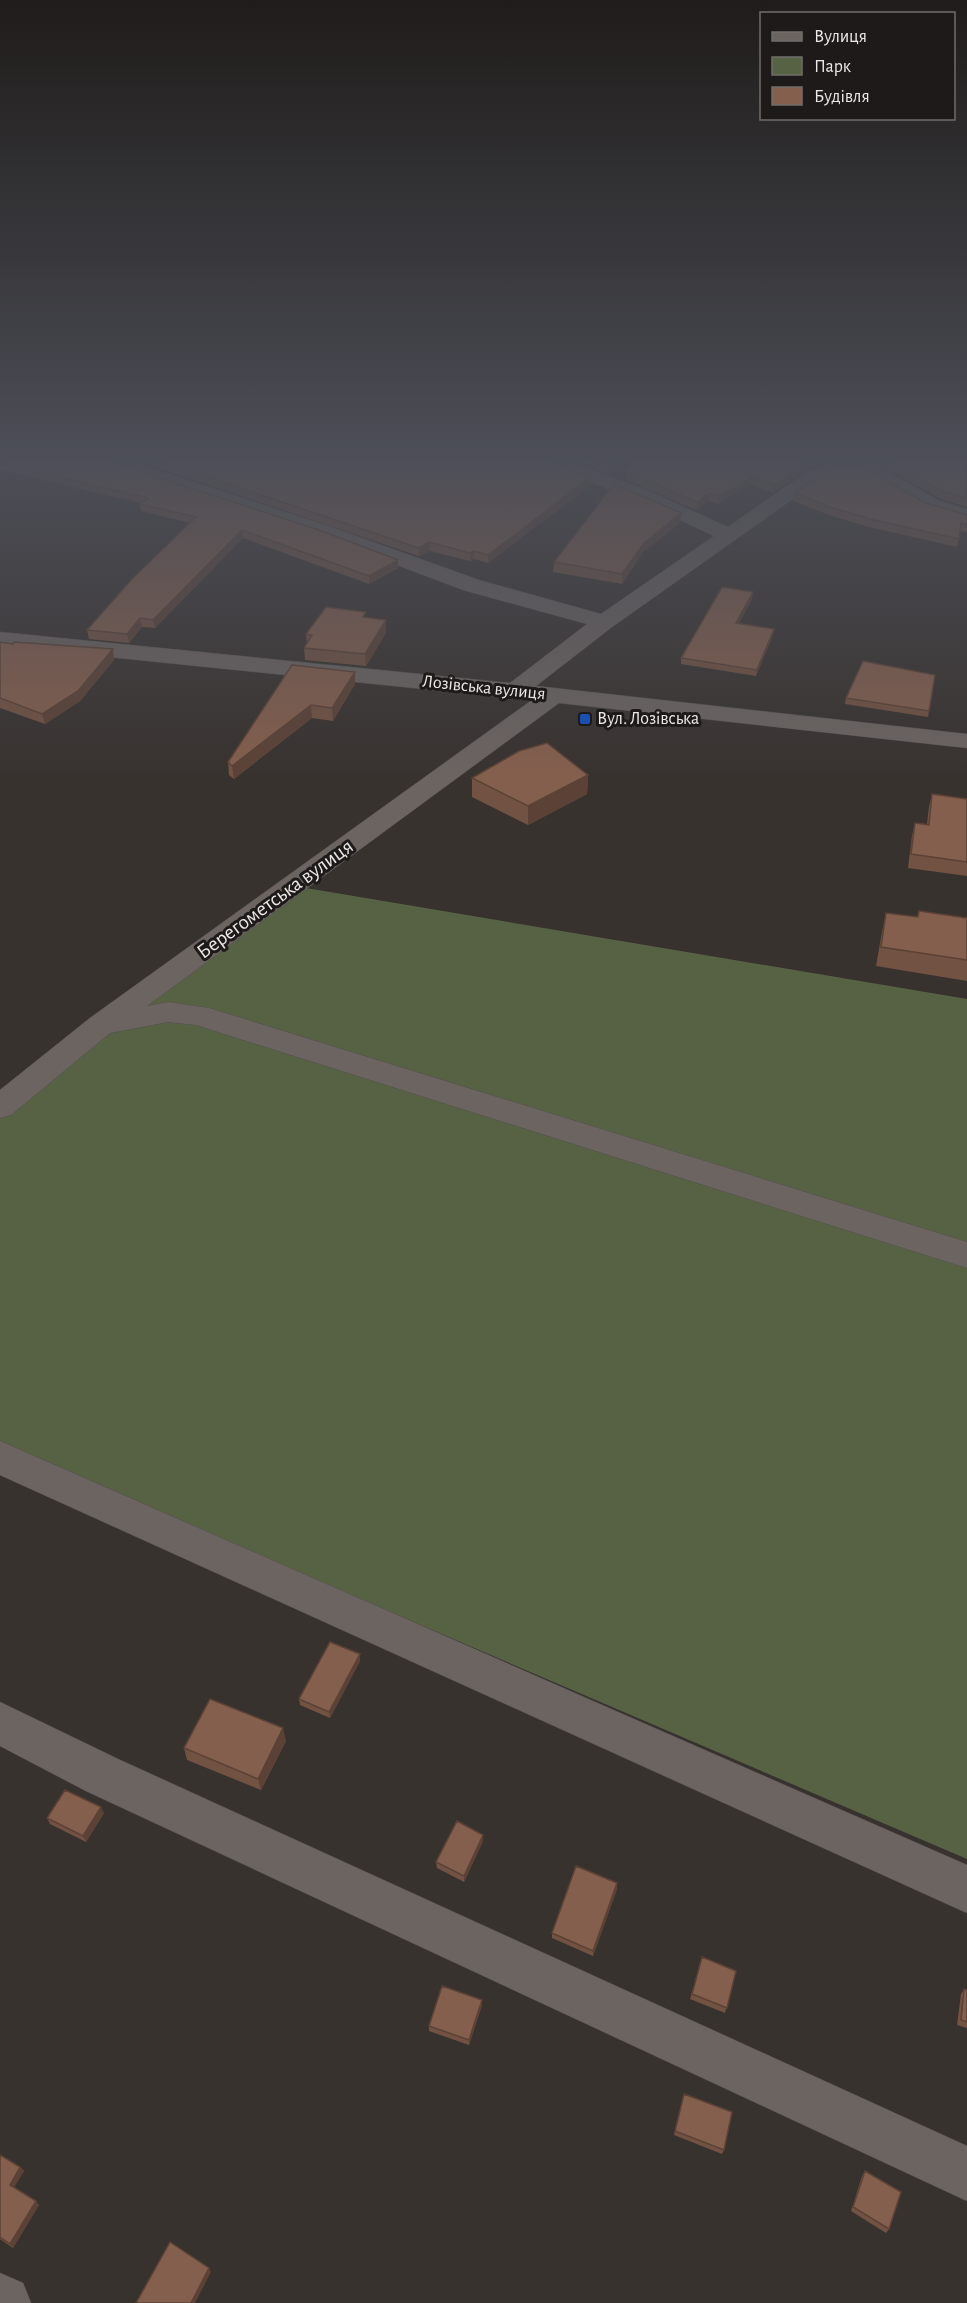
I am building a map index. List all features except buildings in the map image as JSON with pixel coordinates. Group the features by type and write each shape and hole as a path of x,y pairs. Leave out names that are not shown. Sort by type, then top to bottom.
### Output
{"street":[{"path":"413,563 471,585 604,622"},
{"path":"515,691 604,622 688,563"},
{"name":"Лозівська вулиця","path":"0,639 554,695 967,741"},
{"name":"Берегометська вулиця","path":"0,1107 101,1025 554,695"},
{"path":"101,1025 168,1012 198,1015 967,1255"},
{"path":"0,1457 967,1889"},
{"path":"0,1723 102,1774 967,2174"}],"green space":[{"path":"300,887 967,999 967,1859 0,1445 0,1110"}],"place":[{"name":"Вул. Лозівська","path":"585,719"}]}
